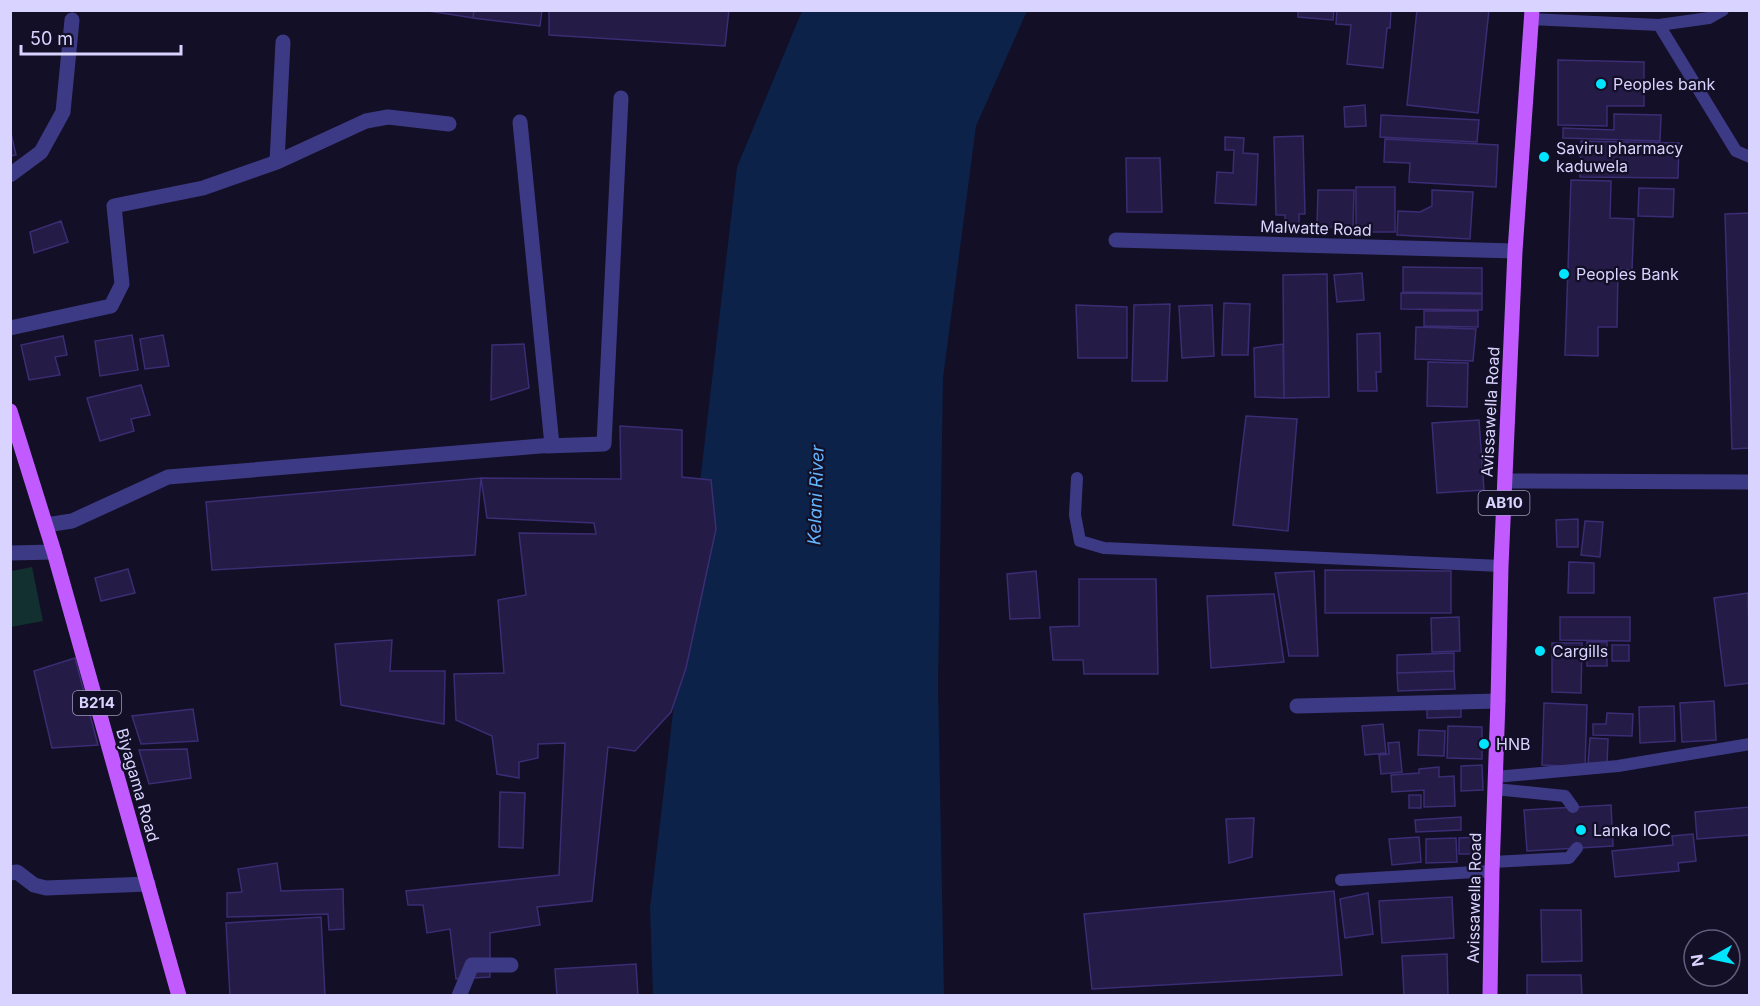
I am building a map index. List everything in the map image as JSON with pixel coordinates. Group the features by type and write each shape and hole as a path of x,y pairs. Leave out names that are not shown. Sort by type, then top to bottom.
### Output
{"main road":[{"name":"Avissawella Road","path":"1490,996 1500,566 1515,251 1531,15"},
{"name":"Biyagama Road","path":"10,411 54,552 179,996"}],"street":[{"path":"10,175 41,152 63,112 72,20"},
{"path":"277,162 283,42"},
{"path":"46,525 72,521 168,477 546,446 604,444 621,98"},
{"path":"10,328 111,306 122,284 114,206 203,188 277,162 366,121 388,117 449,124"},
{"path":"520,122 552,445 546,446"},
{"name":"Malwatte Road","path":"1116,240 1515,251"},
{"path":"1505,481 1749,482"},
{"path":"10,553 54,552"},
{"path":"1297,706 1498,701"},
{"path":"10,873 17,872 34,885 46,888 148,884"},
{"path":"459,996 472,965 511,965"}],"lane":[{"path":"1531,15 1659,25 1709,18 1723,10"},
{"path":"1659,25 1736,151 1749,157"},
{"path":"1077,478 1075,514 1080,541 1104,548 1500,566"},
{"path":"1495,783 1618,766 1749,744"},
{"path":"1495,783 1565,796 1573,807"},
{"path":"1341,880 1569,858 1577,848"}],"green space":[{"path":"32,567 43,621 11,627 11,571"}],"water":[{"name":"Kelani River","path":"802,11 1027,11 976,126 943,378 938,685 944,995 653,996 650,908 737,167"}],"building":[{"path":"422,10 474,10 473,18"},
{"path":"474,10 542,10 540,26 473,18"},
{"path":"549,10 729,10 725,46 549,35"},
{"path":"1298,10 1334,10 1333,20 1298,17"},
{"path":"1337,10 1391,10 1383,68 1347,64 1351,25 1336,24"},
{"path":"1417,10 1489,10 1478,113 1407,105"},
{"name":"Peoples bank","path":"1558,60 1644,62 1644,106 1607,106 1607,126 1558,125"},
{"path":"1365,105 1366,126 1345,127 1344,107"},
{"path":"1614,114 1661,115 1660,141 1563,138 1563,128 1614,130"},
{"path":"1381,115 1479,120 1477,142 1380,137"},
{"path":"10,129 16,155 10,156"},
{"path":"1303,136 1305,214 1299,214 1299,226 1285,226 1285,215 1276,215 1274,137"},
{"path":"1225,137 1244,138 1243,153 1258,154 1256,205 1215,203 1217,172 1233,173 1234,150 1225,150"},
{"path":"1385,139 1498,145 1496,187 1409,182 1410,163 1384,162"},
{"path":"1581,141 1679,143 1678,178 1580,177"},
{"path":"1126,158 1160,158 1162,212 1127,212"},
{"path":"1571,180 1611,181 1610,218 1634,219 1632,270 1618,269 1617,327 1598,327 1598,356 1565,355"},
{"path":"1356,187 1395,187 1395,232 1356,232"},
{"path":"1639,188 1674,189 1673,217 1638,216"},
{"path":"1318,190 1354,190 1353,227 1317,227"},
{"path":"1432,190 1473,192 1470,239 1397,235 1398,211 1420,212 1432,206"},
{"path":"1750,213 1750,448 1732,449 1725,214"},
{"path":"61,221 68,242 34,253 30,232"},
{"path":"1403,267 1482,268 1482,293 1403,292"},
{"path":"1362,273 1364,300 1337,302 1334,275"},
{"path":"1327,274 1329,397 1284,398 1283,275"},
{"path":"1401,293 1482,294 1482,310 1401,309"},
{"path":"1224,303 1250,304 1248,355 1222,355"},
{"path":"1170,304 1167,381 1132,381 1134,305"},
{"path":"1076,305 1127,307 1127,358 1078,358"},
{"path":"1212,305 1214,356 1182,358 1179,306"},
{"path":"1424,311 1478,311 1478,327 1424,326"},
{"path":"1416,327 1476,329 1473,361 1415,359"},
{"path":"1380,333 1381,372 1376,372 1377,391 1358,391 1357,334"},
{"path":"132,335 138,370 100,376 95,341"},
{"path":"163,335 169,366 145,369 140,339"},
{"path":"63,336 67,355 55,357 60,375 29,380 21,345"},
{"path":"524,344 529,388 491,400 492,345"},
{"path":"1283,344 1284,398 1255,397 1254,348"},
{"path":"1428,362 1468,363 1467,407 1427,406"},
{"path":"141,385 150,415 131,419 134,431 100,441 87,398"},
{"path":"1246,416 1297,419 1288,531 1233,525"},
{"path":"1479,420 1484,490 1437,493 1432,423"},
{"path":"620,426 682,430 682,477 711,480 716,529 686,668 671,712 635,751 608,747 592,901 537,907 540,925 490,933 490,977 456,979 450,929 427,933 423,905 408,905 406,891 559,875 565,743 538,744 538,758 519,762 519,778 497,774 492,736 456,720 454,674 504,673 498,600 526,595 519,533 596,534 594,523 487,518 481,478 621,479"},
{"path":"481,478 475,555 212,570 206,502"},
{"path":"1578,519 1578,547 1557,547 1556,520"},
{"path":"1585,521 1603,522 1600,557 1581,555"},
{"path":"1569,562 1594,563 1594,593 1568,593"},
{"path":"128,569 135,593 101,601 95,578"},
{"path":"1325,570 1451,571 1451,613 1325,613"},
{"path":"1036,571 1040,618 1010,619 1007,574"},
{"path":"1314,571 1318,656 1289,656 1275,573"},
{"path":"1079,579 1156,579 1158,674 1084,674 1083,660 1053,660 1050,627 1079,626"},
{"path":"1748,593 1750,683 1725,686 1714,598"},
{"path":"1274,594 1284,662 1211,668 1207,596"},
{"path":"1459,617 1460,651 1432,652 1431,618"},
{"path":"1560,617 1630,617 1630,641 1560,640"},
{"path":"392,640 390,671 445,671 444,724 341,705 335,644"},
{"path":"1587,642 1607,642 1607,666 1587,666"},
{"path":"1552,643 1582,643 1581,693 1552,692"},
{"path":"1612,645 1629,645 1629,661 1612,661"},
{"path":"1454,653 1454,671 1397,673 1397,655"},
{"path":"75,658 98,745 52,748 34,671"},
{"path":"1454,671 1455,689 1398,691 1397,673"},
{"path":"1714,701 1716,740 1682,742 1680,703"},
{"path":"1544,703 1587,705 1585,767 1542,765"},
{"path":"1427,704 1461,704 1461,717 1427,718"},
{"path":"1674,706 1675,741 1640,743 1639,707"},
{"path":"193,709 198,741 141,744 132,716"},
{"path":"1607,713 1633,714 1632,736 1593,735 1593,724 1606,724"},
{"path":"1383,724 1386,753 1365,755 1362,726"},
{"path":"1448,726 1482,727 1482,759 1447,758"},
{"path":"1419,730 1445,731 1444,756 1418,755"},
{"path":"1590,738 1608,739 1607,764 1588,763"},
{"path":"1399,742 1402,772 1381,774 1379,755 1389,754 1388,743"},
{"path":"187,749 191,778 149,784 139,750"},
{"path":"1482,765 1483,790 1461,791 1461,766"},
{"path":"1439,767 1439,777 1454,776 1455,806 1424,807 1424,790 1392,792 1391,775 1419,773 1419,769"},
{"path":"500,792 525,793 523,848 499,847"},
{"path":"1409,795 1421,795 1421,808 1409,808"},
{"path":"1611,805 1613,846 1527,851 1524,810"},
{"path":"1750,807 1750,835 1697,839 1695,812"},
{"path":"1461,817 1461,830 1416,832 1415,820"},
{"path":"1254,818 1252,857 1229,863 1226,819"},
{"path":"1693,834 1696,861 1678,863 1679,871 1615,877 1612,851 1673,845 1672,836"},
{"path":"1419,837 1421,862 1392,865 1389,839"},
{"path":"1480,837 1481,854 1459,854 1459,838"},
{"path":"1456,838 1457,862 1426,863 1426,839"},
{"path":"277,863 281,891 343,889 344,929 329,930 328,914 227,917 227,893 242,892 238,869"},
{"path":"1334,891 1342,975 1092,989 1084,914"},
{"path":"1368,893 1373,934 1345,938 1340,899"},
{"path":"1452,897 1454,938 1382,943 1379,901"},
{"path":"1541,910 1581,910 1582,961 1542,962"},
{"path":"321,917 325,996 230,996 226,923"},
{"path":"1447,954 1448,996 1404,996 1402,956"},
{"path":"636,964 638,996 557,996 555,969"},
{"path":"1527,975 1581,975 1582,996 1527,996"}],"place":[{"name":"Peoples bank","path":"1601,84"},
{"name":"Saviru pharmacy kaduwela","path":"1544,157"},
{"name":"Peoples Bank","path":"1564,274"},
{"name":"Cargills","path":"1540,651"},
{"name":"HNB","path":"1484,744"},
{"name":"Lanka IOC","path":"1581,830"}]}
